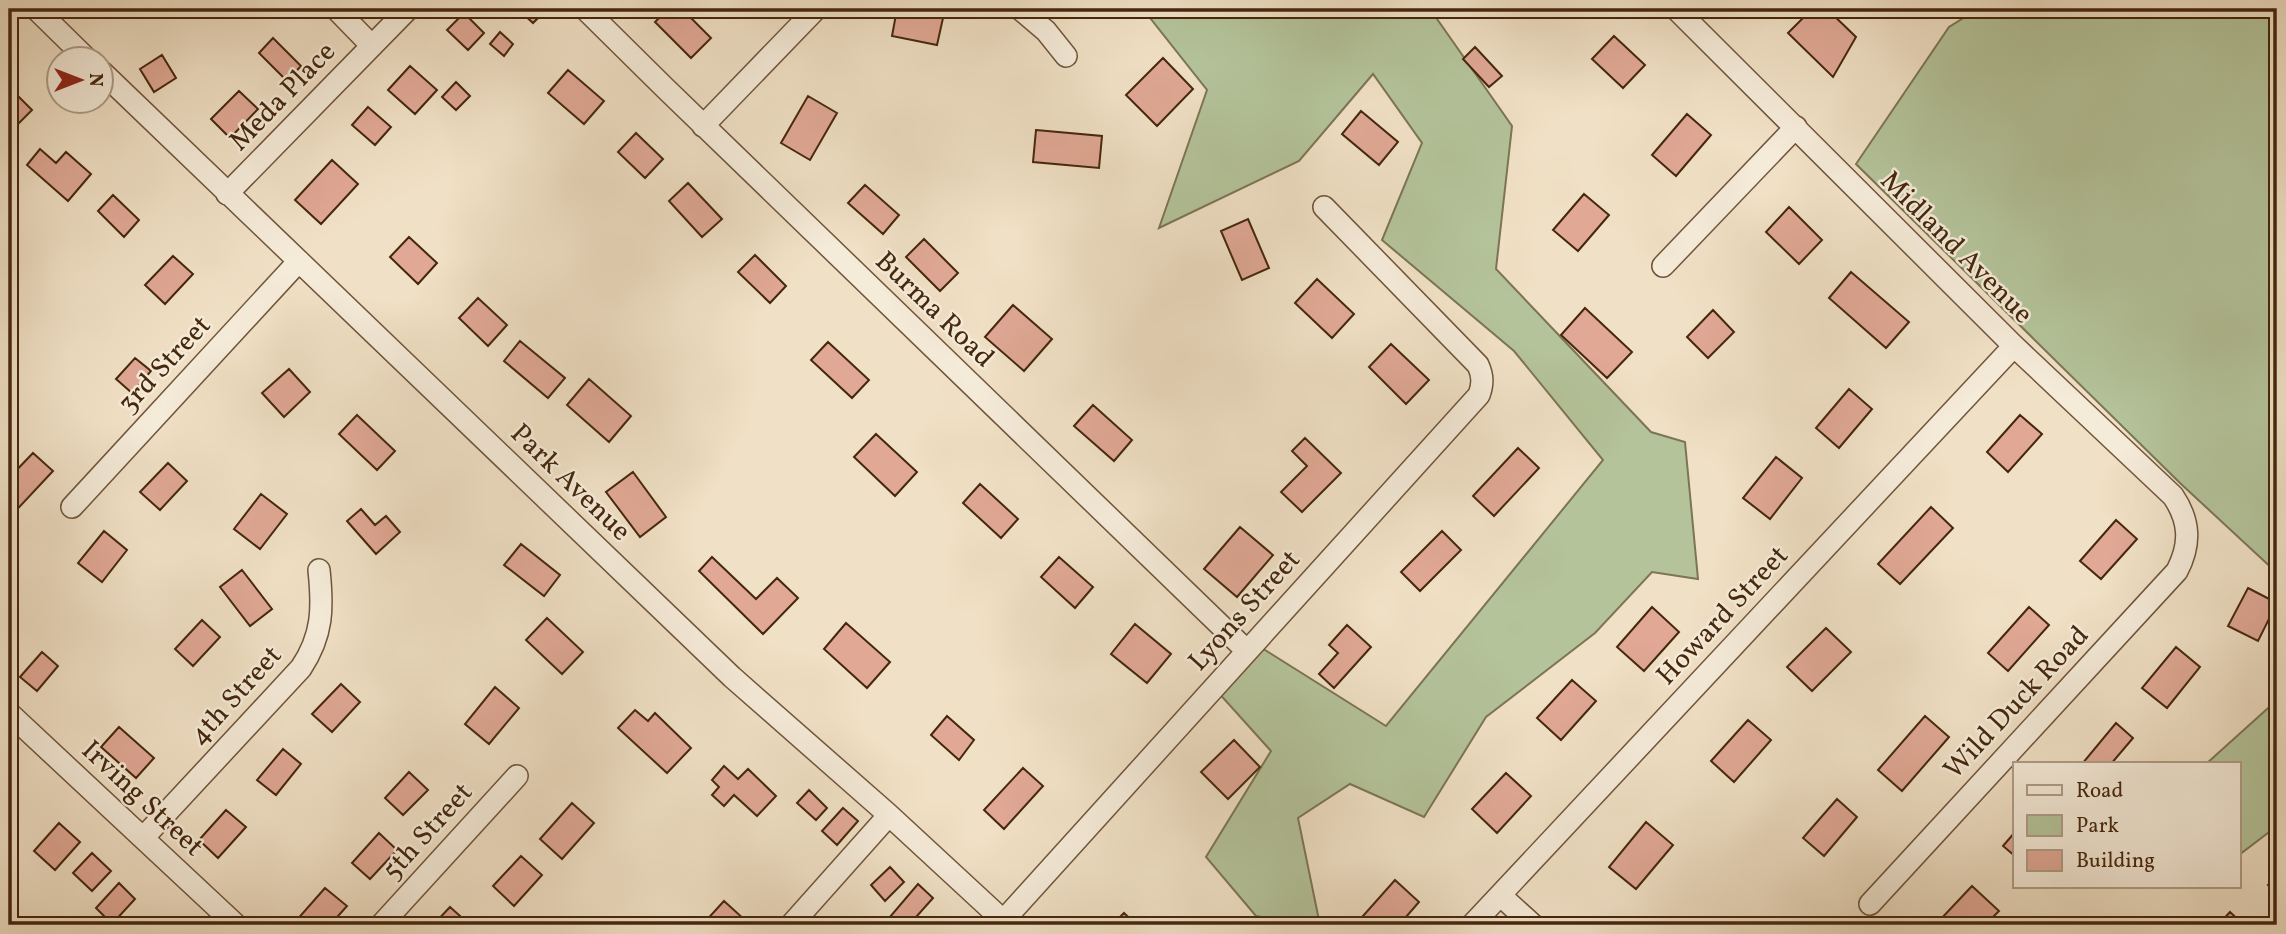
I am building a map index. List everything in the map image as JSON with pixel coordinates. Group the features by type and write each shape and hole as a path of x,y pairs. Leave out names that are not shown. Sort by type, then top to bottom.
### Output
{"street":[{"path":"36,9 74,46"},
{"path":"335,9 372,46"},
{"name":"Meda Place","path":"227,194 408,9"},
{"name":"Burma Road","path":"585,9 1246,650"},
{"path":"703,126 816,9"},
{"path":"1020,9 1046,31 1066,55"},
{"name":"Midland Avenue","path":"1676,9 2014,346 2173,496 2182,509 2188,532"},
{"name":"Park Avenue","path":"116,86 732,677 890,815 1005,923"},
{"path":"1663,266 1796,127"},
{"name":"Lyons Street","path":"1005,923 1246,650 1479,395 1482,375 1478,365 1324,207"},
{"name":"3rd Street","path":"72,507 299,261"},
{"name":"Howard Street","path":"1472,925 2014,346"},
{"name":"Wild Duck Road","path":"1870,904 2177,571 2185,556 2188,532"},
{"name":"4th Street","path":"143,838 302,668 313,650 320,627 319,570"},
{"name":"Irving Street","path":"9,713 236,925"},
{"name":"5th Street","path":"381,925 517,776"},
{"path":"791,925 890,815"},
{"path":"1500,895 1533,925"}],"green space":[{"path":"1143,9 1430,9 1512,126 1496,269 1651,432 1685,442 1698,579 1652,572 1595,633 1486,717 1424,817 1350,784 1298,818 1320,925 1304,925 1256,916 1206,857 1271,751 1216,690 1254,643 1386,726 1603,460 1514,351 1382,240 1422,143 1373,74 1299,161 1159,228 1207,90"},
{"path":"1978,9 2277,9 2277,573 2180,483 1856,164 1949,27"},
{"path":"2277,700 2277,826 2240,854 2240,762 2208,762"}],"building":[{"path":"521,9 543,9 545,11 533,23"},
{"path":"668,9 682,9 711,38 691,58 655,22"},
{"path":"897,9 943,18 937,45 892,36"},
{"path":"1812,9 1827,9 1856,37 1833,77 1788,33"},
{"path":"464,13 484,33 468,50 447,30"},
{"path":"500,32 513,44 504,56 490,44"},
{"path":"1614,36 1645,65 1623,88 1592,59"},
{"path":"273,38 301,66 287,81 259,53"},
{"path":"1475,47 1502,76 1489,87 1463,59"},
{"path":"162,55 176,78 154,92 140,69"},
{"path":"1163,58 1193,89 1157,126 1126,95"},
{"path":"410,66 437,90 415,114 388,90"},
{"path":"568,70 604,101 584,124 548,93"},
{"path":"456,82 470,96 456,110 442,97"},
{"path":"9,87 32,110 12,130 9,127"},
{"path":"239,91 258,109 230,138 211,119"},
{"path":"808,96 837,113 810,160 781,143"},
{"path":"368,107 391,127 375,145 352,125"},
{"path":"1361,111 1398,142 1379,165 1342,134"},
{"path":"1687,114 1711,135 1676,176 1652,155"},
{"path":"1036,130 1102,136 1099,168 1033,162"},
{"path":"636,133 663,159 645,178 618,152"},
{"path":"40,149 56,163 66,152 91,174 68,201 27,165"},
{"path":"332,160 358,184 321,224 295,200"},
{"path":"688,183 722,219 702,237 669,201"},
{"path":"865,185 899,215 883,234 848,203"},
{"path":"1584,194 1609,215 1578,251 1553,230"},
{"path":"113,195 139,220 124,237 98,211"},
{"path":"1789,207 1822,240 1799,264 1766,232"},
{"path":"1248,219 1269,268 1242,280 1221,231"},
{"path":"409,237 437,263 418,284 390,257"},
{"path":"924,239 958,273 940,291 906,257"},
{"path":"755,255 786,286 770,303 738,272"},
{"path":"173,256 193,274 165,304 145,285"},
{"path":"1851,272 1909,322 1886,348 1829,298"},
{"path":"1317,279 1354,314 1332,338 1295,303"},
{"path":"478,298 507,325 488,346 459,318"},
{"path":"1013,305 1052,339 1024,371 985,337"},
{"path":"1585,308 1632,352 1607,378 1561,335"},
{"path":"1713,310 1734,332 1708,358 1687,337"},
{"path":"520,341 565,378 548,398 504,361"},
{"path":"828,342 869,380 852,398 811,360"},
{"path":"1391,344 1429,380 1406,404 1369,367"},
{"path":"135,358 151,371 132,393 116,379"},
{"path":"289,369 310,392 284,417 262,393"},
{"path":"589,379 631,416 609,442 567,405"},
{"path":"1849,389 1872,409 1839,448 1816,428"},
{"path":"1093,405 1132,440 1114,461 1074,426"},
{"path":"357,415 395,451 377,470 339,434"},
{"path":"2020,415 2042,434 2008,472 1987,452"},
{"path":"876,434 917,472 895,496 854,457"},
{"path":"1305,438 1341,473 1302,512 1281,492 1307,466 1292,451"},
{"path":"1518,448 1539,468 1494,516 1473,496"},
{"path":"33,453 53,471 9,518 9,478"},
{"path":"1776,457 1802,478 1770,519 1743,498"},
{"path":"168,463 187,481 160,510 140,492"},
{"path":"633,472 666,517 640,537 606,492"},
{"path":"980,484 1018,519 1001,538 963,503"},
{"path":"261,494 287,514 260,549 234,529"},
{"path":"1931,507 1953,528 1900,584 1878,564"},
{"path":"361,509 375,525 386,516 400,532 376,554 347,521"},
{"path":"2116,520 2137,539 2101,579 2080,561"},
{"path":"1240,527 1273,555 1237,597 1204,569"},
{"path":"104,531 127,550 102,582 78,563"},
{"path":"1442,531 1461,550 1420,591 1401,572"},
{"path":"521,544 560,575 544,596 504,565"},
{"path":"712,557 756,599 777,578 798,598 763,634 699,571"},
{"path":"1059,557 1093,587 1075,608 1041,577"},
{"path":"242,570 272,609 250,626 220,587"},
{"path":"2248,588 2277,603 2258,641 2228,626"},
{"path":"1652,607 1679,632 1644,671 1617,647"},
{"path":"2029,607 2049,625 2008,671 1988,653"},
{"path":"547,618 583,652 562,674 526,640"},
{"path":"202,620 220,637 193,666 175,649"},
{"path":"846,623 890,662 867,688 824,649"},
{"path":"1135,624 1171,654 1147,683 1111,654"},
{"path":"1347,625 1371,647 1334,688 1319,674 1338,653 1329,645"},
{"path":"1826,628 1851,652 1812,691 1787,667"},
{"path":"2176,647 2200,667 2167,708 2142,688"},
{"path":"42,652 58,666 37,691 20,677"},
{"path":"1572,680 1596,701 1561,740 1537,718"},
{"path":"341,684 360,702 332,732 312,714"},
{"path":"495,687 519,708 489,744 465,724"},
{"path":"635,710 648,721 655,713 691,748 667,773 618,728"},
{"path":"947,716 974,740 959,760 931,735"},
{"path":"1925,716 1949,737 1902,791 1878,770"},
{"path":"1748,720 1771,740 1734,782 1711,761"},
{"path":"2116,723 2133,738 2113,762 2084,762"},
{"path":"119,727 154,758 136,778 101,747"},
{"path":"1234,740 1260,767 1228,799 1201,772"},
{"path":"283,749 301,764 276,795 257,780"},
{"path":"724,766 738,779 748,769 776,796 757,816 734,795 724,806 712,795 719,787 712,780"},
{"path":"1023,768 1043,786 1004,829 984,810"},
{"path":"409,772 428,790 403,815 385,798"},
{"path":"1506,773 1531,796 1497,833 1472,809"},
{"path":"9,775 17,783 9,791"},
{"path":"809,790 827,808 816,820 797,803"},
{"path":"1837,799 1857,817 1824,856 1803,838"},
{"path":"572,803 594,823 562,859 540,839"},
{"path":"843,808 858,821 837,845 822,831"},
{"path":"226,810 246,827 218,858 199,840"},
{"path":"1646,822 1673,845 1636,889 1609,867"},
{"path":"59,823 80,842 55,870 34,851"},
{"path":"379,833 397,850 370,879 352,863"},
{"path":"2013,834 2013,854 2003,846"},
{"path":"92,853 111,871 92,891 73,873"},
{"path":"521,856 542,875 514,906 493,886"},
{"path":"890,867 904,882 885,901 871,885"},
{"path":"2277,875 2277,895 2268,885"},
{"path":"1395,880 1419,902 1399,925 1373,925 1363,916"},
{"path":"119,883 135,899 112,924 96,908"},
{"path":"918,884 933,898 909,925 894,925 889,918"},
{"path":"1972,886 1999,911 1985,925 1944,925 1939,921"},
{"path":"325,888 347,906 330,925 300,925 295,922"},
{"path":"724,901 745,920 741,925 702,925"},
{"path":"450,907 469,924 433,925"},
{"path":"2230,912 2244,925 2218,925"},
{"path":"1124,913 1137,925 1112,925"}]}
